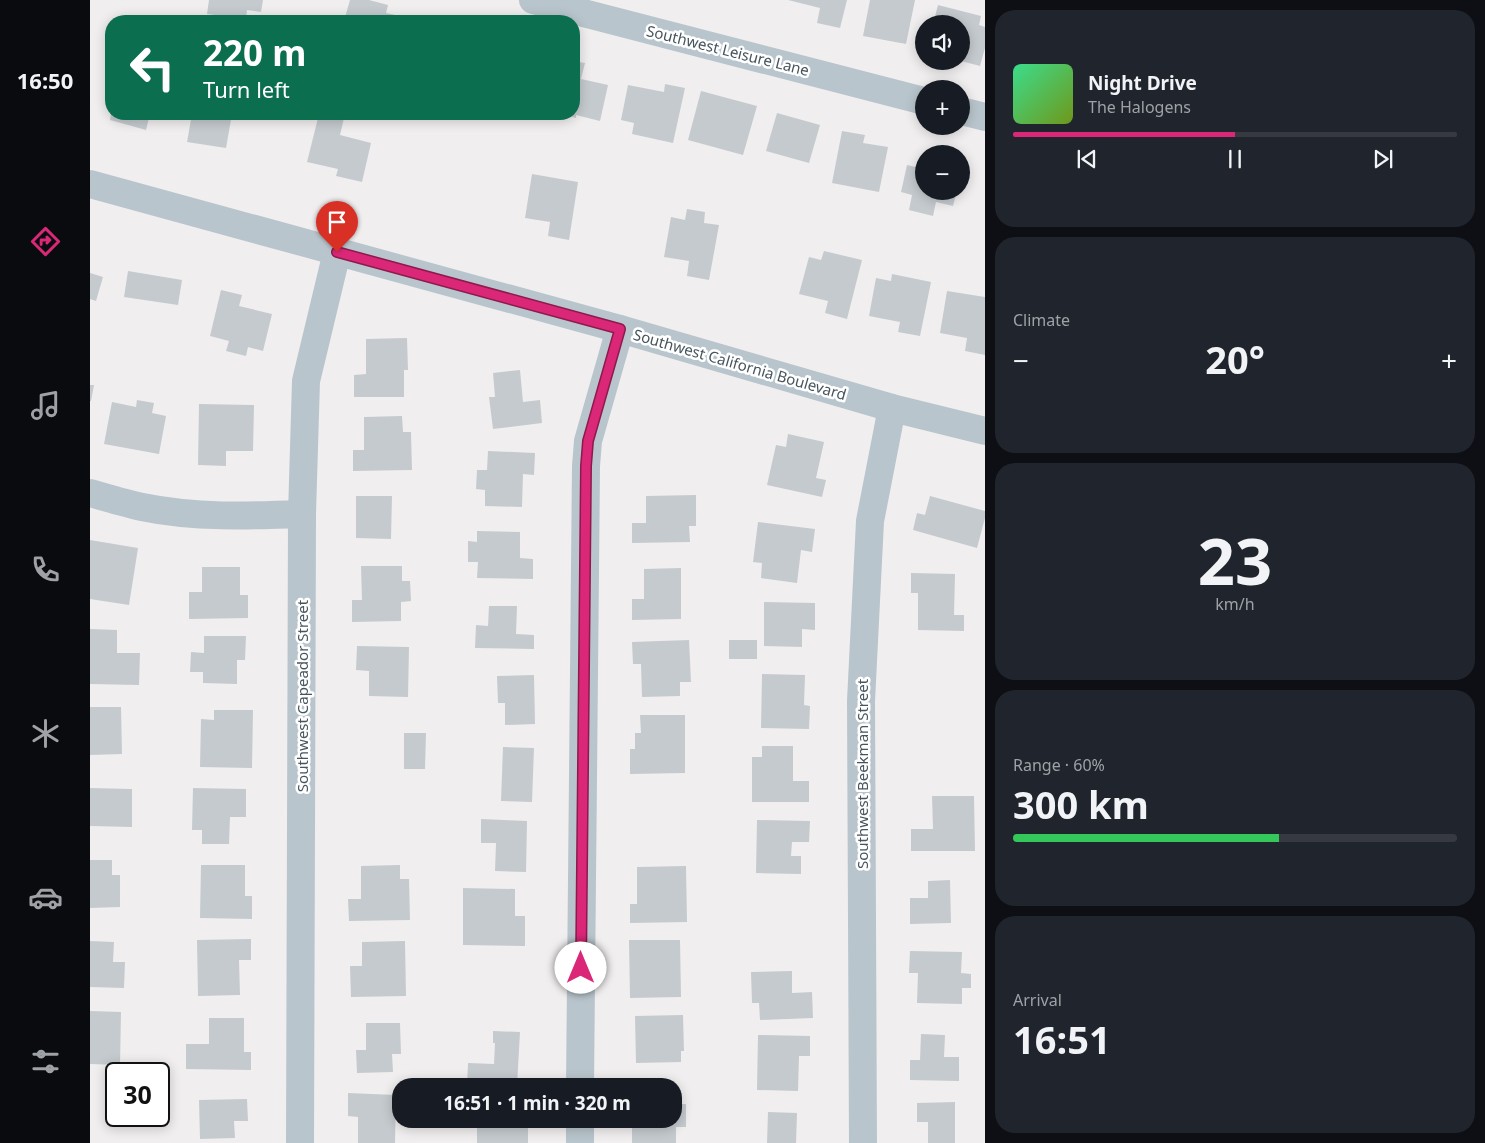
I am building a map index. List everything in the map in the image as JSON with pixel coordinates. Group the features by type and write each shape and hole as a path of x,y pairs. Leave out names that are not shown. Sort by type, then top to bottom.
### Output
{"street":[{"name":"Southwest Leisure Lane","path":"533,0 915,99"},
{"path":"970,113 985,117"},
{"name":"Southwest California Boulevard","path":"90,184 620,329 892,408 985,431"},
{"name":"Southwest Capeador Street","path":"300,1143 302,514 306,381 337,252"},
{"path":"580,1078 586,466 588,441 620,329"},
{"name":"Southwest Beekman Street","path":"863,1143 861,701 870,521 892,408"},
{"path":"90,493 141,507 200,514 236,516 302,514"},
{"path":"580,1128 580,1143"}],"building":[{"path":"209,0 263,0 261,12 247,10 246,15 207,14"},
{"path":"350,0 369,0 388,5 386,13 395,15 346,15"},
{"path":"788,0 847,0 840,28 817,23 820,8"},
{"path":"870,0 915,0 906,44 863,36"},
{"path":"938,5 981,16 979,25 985,27 985,48 980,66 970,63 970,15 935,15"},
{"path":"580,62 585,63 581,79 608,85 600,121 580,116"},
{"path":"665,84 685,88 673,143 632,134 634,123 621,120 628,85 664,92"},
{"path":"701,91 757,106 743,155 688,140"},
{"path":"777,113 820,125 809,163 766,151"},
{"path":"110,120 148,120 146,130"},
{"path":"191,120 231,120 226,148 187,142"},
{"path":"318,120 344,120 340,135 371,143 362,182 336,176 338,169 307,162"},
{"path":"842,131 865,135 863,143 888,147 879,192 832,183"},
{"path":"907,165 915,167 915,200 955,200 953,206 936,202 933,216 909,210 912,195 901,192"},
{"path":"532,174 578,182 569,240 548,236 550,222 525,218"},
{"path":"687,209 705,212 704,223 719,225 709,280 687,276 689,261 664,257 671,217 685,220"},
{"path":"824,251 862,260 847,319 825,313 828,301 799,294 809,257 821,260"},
{"path":"128,271 182,280 178,305 124,297"},
{"path":"90,273 103,277 96,301 90,299"},
{"path":"892,274 931,282 920,336 898,332 900,322 869,316 876,278 891,281"},
{"path":"221,290 242,295 239,306 272,314 263,351 248,347 246,356 226,351 229,341 210,336"},
{"path":"947,291 985,297 985,355 965,351 967,338 940,333"},
{"path":"407,338 408,370 404,370 404,397 354,397 354,375 366,374 366,339"},
{"path":"520,370 523,402 540,400 542,423 493,429 489,397 495,397 493,373"},
{"path":"90,385 94,385 91,401 90,401"},
{"path":"137,400 154,403 152,413 166,416 159,454 104,444 112,402 136,407"},
{"path":"199,404 254,405 253,451 226,451 226,466 198,465"},
{"path":"402,416 403,432 411,432 412,470 353,471 353,450 364,450 364,417"},
{"path":"788,434 824,442 816,478 826,480 822,497 767,485 776,445 786,447"},
{"path":"488,451 535,453 534,475 523,474 522,507 485,506 485,490 476,489 477,470 487,470"},
{"path":"696,495 696,526 689,526 690,542 632,543 632,523 646,523 646,496"},
{"path":"356,496 392,496 391,539 356,538"},
{"path":"930,496 985,511 977,548 913,530 917,513 925,515"},
{"path":"758,522 815,529 812,552 801,550 797,583 761,578 762,563 753,562"},
{"path":"477,531 520,532 520,558 533,559 533,579 477,578 478,562 468,562 468,541 477,542"},
{"path":"90,540 138,548 129,605 90,599"},
{"path":"361,566 402,566 402,581 410,581 411,601 401,602 401,621 352,622 352,600 362,600"},
{"path":"202,567 240,567 240,595 248,595 248,618 189,619 189,592 202,592"},
{"path":"681,568 681,619 632,620 632,599 644,599 644,569"},
{"path":"911,573 955,574 954,615 964,615 964,631 918,630 918,593 911,593"},
{"path":"764,602 815,603 815,630 802,629 802,647 764,646"},
{"path":"489,606 517,606 516,634 534,635 534,649 475,648 476,625 488,626"},
{"path":"90,629 117,630 117,653 140,653 139,685 90,684"},
{"path":"204,636 246,636 245,660 237,660 237,684 203,683 203,672 190,672 191,652 204,653"},
{"path":"689,640 691,682 680,682 680,696 642,697 641,664 633,664 632,642"},
{"path":"729,640 757,640 757,659 729,659"},
{"path":"357,646 409,647 408,697 369,696 369,671 356,670"},
{"path":"762,674 805,675 804,705 810,706 809,729 761,728"},
{"path":"534,675 535,724 505,725 505,703 498,703 497,676"},
{"path":"90,707 121,707 122,754 90,755"},
{"path":"214,710 253,710 252,768 200,767 201,719 214,720"},
{"path":"640,715 685,715 685,773 630,774 630,749 635,749 635,733 641,733"},
{"path":"404,733 426,733 425,769 404,769"},
{"path":"762,746 793,746 793,781 809,781 809,802 752,802 752,757 762,757"},
{"path":"503,747 534,748 532,802 501,801"},
{"path":"90,788 132,789 132,827 90,826"},
{"path":"193,788 246,789 246,817 230,817 229,844 202,844 202,830 192,830"},
{"path":"932,796 974,796 975,851 911,851 911,829 933,829"},
{"path":"481,819 527,821 526,872 495,871 496,843 481,843"},
{"path":"757,820 810,821 809,842 792,842 791,856 801,856 801,874 756,873"},
{"path":"90,860 112,860 112,875 120,875 120,907 90,908"},
{"path":"201,865 245,865 245,896 252,896 252,919 200,918"},
{"path":"400,865 400,879 409,879 410,920 349,921 348,899 361,899 361,866"},
{"path":"686,866 687,922 630,923 630,904 637,904 637,867"},
{"path":"950,880 951,923 910,924 910,898 928,898 928,881"},
{"path":"463,888 515,889 515,916 525,916 525,946 463,945"},
{"path":"251,939 251,960 239,960 240,995 198,996 197,940"},
{"path":"629,940 680,940 681,997 630,998"},
{"path":"90,941 114,942 113,962 125,962 124,988 90,987"},
{"path":"405,941 406,996 351,997 350,966 362,966 362,942"},
{"path":"910,951 962,952 961,973 971,974 971,988 962,988 962,1004 917,1003 918,973 909,973"},
{"path":"792,971 792,993 812,992 813,1018 760,1020 759,1003 752,1003 751,972"},
{"path":"90,1011 121,1012 120,1062 90,1064"},
{"path":"683,1015 684,1051 681,1051 681,1062 636,1063 635,1016"},
{"path":"209,1018 244,1018 244,1052 251,1052 251,1070 186,1069 186,1044 209,1044"},
{"path":"366,1023 400,1023 401,1054 392,1054 393,1072 357,1073 356,1050 366,1050"},
{"path":"493,1031 520,1032 517,1078 467,1078 468,1063 494,1064 495,1043 493,1043"},
{"path":"921,1034 945,1035 944,1057 959,1057 959,1081 910,1080 910,1060 920,1060"},
{"path":"758,1035 810,1036 810,1056 799,1056 798,1091 757,1090"},
{"path":"348,1093 392,1095 392,1128 395,1128 395,1143 358,1143 358,1117 348,1116"},
{"path":"247,1099 248,1121 234,1121 235,1138 200,1139 199,1100"},
{"path":"955,1102 955,1143 928,1143 928,1122 917,1122 917,1103"},
{"path":"682,1104 686,1104 686,1127 682,1127"},
{"path":"768,1112 797,1113 796,1143 767,1143"},
{"path":"477,1128 528,1128 528,1143 477,1143"},
{"path":"632,1128 676,1128 676,1143 632,1143"}],"route":[{"path":"337,252 620,329 588,441 586,466 581,968"}]}
